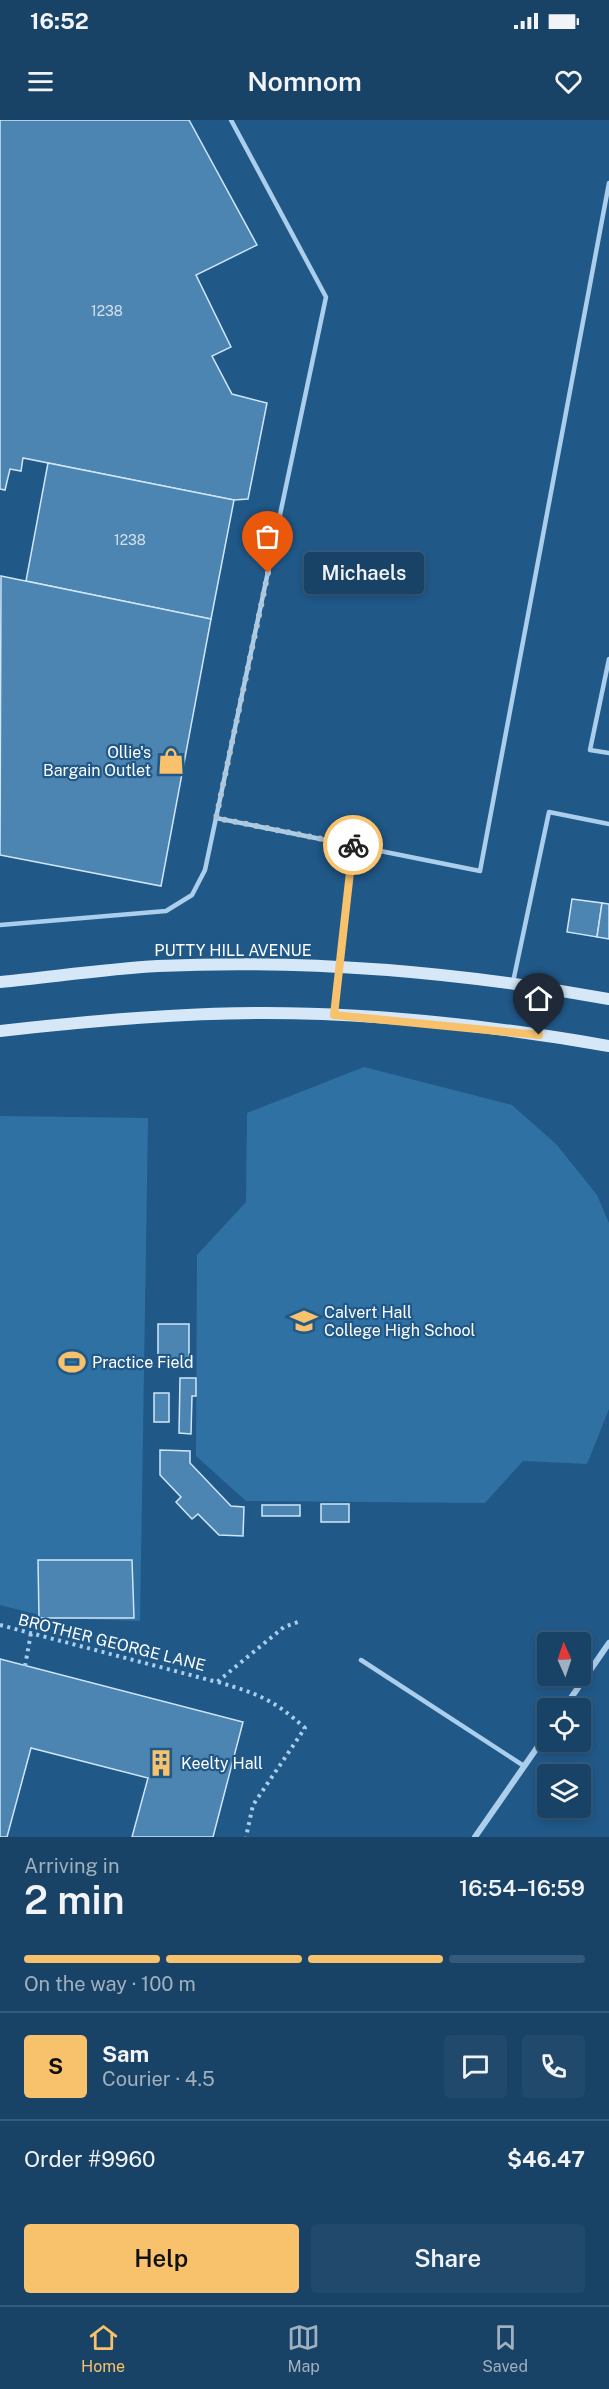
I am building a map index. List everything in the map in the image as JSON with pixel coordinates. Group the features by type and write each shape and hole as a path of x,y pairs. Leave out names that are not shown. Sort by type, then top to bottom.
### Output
{"street":[{"name":"PUTTY HILL AVENUE","path":"0,982 157,966 256,964 340,967 513,982 609,999"},
{"path":"0,1031 94,1020 265,1013 334,1015 463,1026 609,1046"},
{"path":"571,1698 608,1648"},
{"path":"475,1837 537,1748"}],"lane":[{"path":"0,925 166,911 192,896 205,870 326,297 231,120"},
{"path":"216,818 480,871 609,183"},
{"path":"609,660 590,750 609,753"},
{"path":"513,982 549,812 609,824"},
{"path":"334,1015 354,846"},
{"path":"361,1660 524,1766"}],"path":[{"name":"BROTHER GEORGE LANE","path":"218,1682 284,1627 301,1621"},
{"name":"BROTHER GEORGE LANE","path":"0,1625 218,1682 265,1696 282,1707 304,1728 254,1805 246,1837"},
{"path":"25,1666 31,1634"}],"shaded area":[{"path":"364,1067 512,1105 557,1145 597,1195 609,1223 609,1409 587,1464 523,1461 485,1503 246,1501 196,1456 197,1255 246,1202 247,1113"},
{"name":"Practice Field","path":"0,1116 148,1118 140,1621 51,1618 0,1605"}],"building":[{"path":"0,120 189,120 257,245 196,275 231,347 212,356 232,394 267,403 248,499 234,500 23,458 21,471 10,469 5,490 0,489"},
{"path":"48,463 234,500 211,619 26,581"},
{"path":"1,576 211,619 161,886 0,855"},
{"path":"572,899 602,903 597,937 567,932"},
{"path":"602,903 609,904 609,939 597,937"},
{"path":"158,1324 189,1324 189,1362 158,1362"},
{"path":"180,1378 196,1378 196,1396 192,1396 191,1434 179,1433"},
{"path":"154,1393 169,1393 169,1422 154,1422"},
{"path":"160,1450 190,1451 190,1463 231,1506 244,1507 243,1536 219,1535 198,1514 192,1519 176,1502 181,1497 160,1475"},
{"path":"321,1504 349,1504 349,1522 321,1522"},
{"path":"262,1505 300,1505 300,1516 262,1516"},
{"path":"38,1560 132,1560 134,1618 39,1618"},
{"name":"Keelty Hall","path":"0,1659 243,1722 213,1837 132,1837 148,1778 31,1748 7,1837 0,1837"}],"way so far":[{"path":"268,573 216,818 353,845"}],"place":[{"name":"Michaels","path":"268,573"},
{"name":"Ollie's Bargain Outlet","path":"171,761"},
{"name":"Calvert Hall College High School","path":"304,1321"},
{"name":"Practice Field","path":"72,1362"},
{"name":"Keelty Hall","path":"161,1763"}],"route":[{"path":"353,845 334,1015 539,1035"}]}
